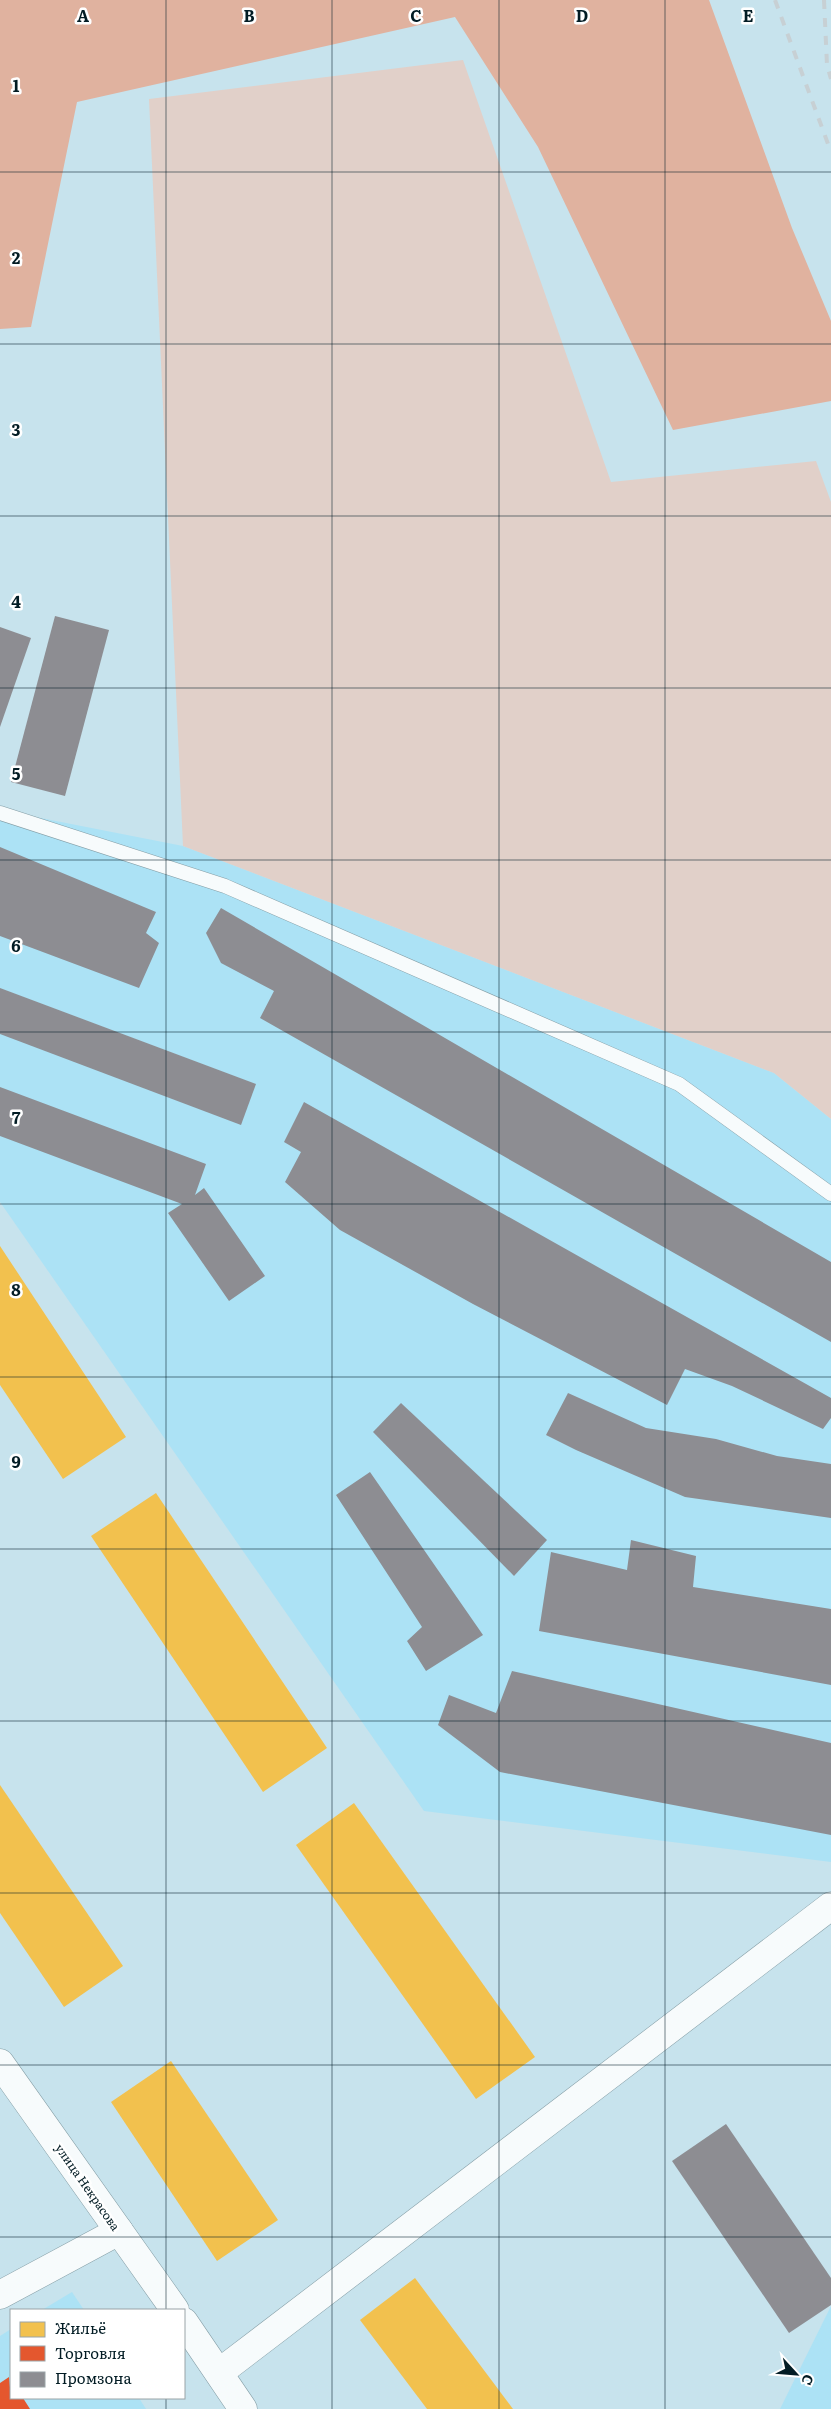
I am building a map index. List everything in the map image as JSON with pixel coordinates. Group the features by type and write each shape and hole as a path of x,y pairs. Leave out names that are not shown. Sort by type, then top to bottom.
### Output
{"street":[{"path":"220,2372 831,1906"},
{"name":"улица Некрасова","path":"0,2064 174,2309"},
{"path":"0,2295 119,2231"},
{"path":"185,2323 220,2372 243,2409"}],"lane":[{"path":"0,813 225,886 679,1084 831,1194"}],"shaded area":[{"path":"0,0 709,0 792,228 831,321 831,401 673,430 538,147 455,17 77,102 31,327 0,329"},
{"path":"463,60 611,482 816,461 831,502 831,1119 774,1073 183,846 149,99"},
{"path":"0,810 183,846 774,1073 831,1119 831,1862 424,1811 0,1202"},
{"path":"72,2292 83,2309 44,2309"},
{"path":"831,2306 831,2409 780,2409"},
{"path":"10,2330 10,2399 140,2399 146,2409 0,2409 0,2336"}],"building: Жильё":[{"path":"0,1246 126,1437 63,1479 0,1385"},
{"path":"156,1493 327,1748 263,1792 91,1536"},
{"path":"0,1785 123,1966 64,2007 0,1913"},
{"path":"354,1803 535,2057 476,2099 296,1845"},
{"path":"171,2061 278,2220 217,2261 111,2102"},
{"path":"415,2278 513,2409 427,2409 360,2320"}],"building: Торговля":[{"path":"9,2377 10,2399 24,2399 30,2409 0,2409 0,2383"}],"building: Промзона":[{"path":"55,616 109,630 65,796 11,782"},
{"path":"0,627 31,638 0,727"},
{"path":"0,847 156,912 146,933 159,943 139,988 0,936"},
{"path":"221,908 831,1262 831,1342 260,1018 274,991 221,963 206,933"},
{"path":"0,988 256,1084 241,1125 0,1034"},
{"path":"0,1087 206,1164 195,1195 204,1188 265,1276 229,1301 168,1213 182,1204 0,1136"},
{"path":"304,1102 831,1398 831,1418 823,1429 732,1386 685,1369 667,1405 473,1304 340,1230 285,1182 301,1152 284,1142"},
{"path":"568,1393 646,1428 716,1439 777,1456 831,1464 831,1518 685,1497 576,1450 546,1435"},
{"path":"401,1403 547,1540 514,1576 373,1432"},
{"path":"370,1472 483,1635 426,1671 407,1641 422,1627 336,1495"},
{"path":"631,1540 696,1556 693,1587 831,1609 831,1685 539,1631 551,1552 627,1570"},
{"path":"512,1671 831,1743 831,1835 500,1772 438,1725 449,1695 496,1713"},
{"path":"726,2124 831,2278 831,2305 789,2333 672,2161"}],"railway":[{"path":"775,0 831,152"},
{"path":"824,0 827,65 831,79"}]}
